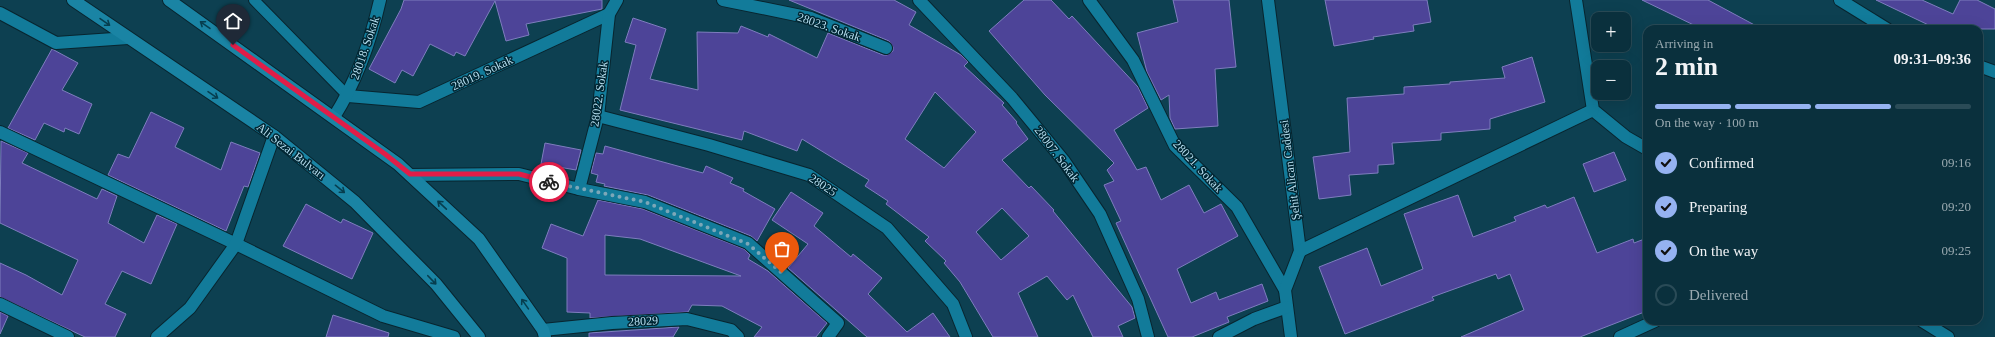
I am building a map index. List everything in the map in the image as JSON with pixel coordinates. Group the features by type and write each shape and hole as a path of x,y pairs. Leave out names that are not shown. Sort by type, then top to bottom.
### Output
{"main road":[{"name":"Ali Sezai Bulvarı","path":"73,0 274,136 355,202 436,284 479,337"},
{"path":"169,0 334,117 410,174 479,239 544,333"}],"street":[{"name":"28018. Sokak","path":"348,96 375,23 380,0"},
{"name":"28022. Sokak","path":"578,189 598,116 609,14 617,0"},
{"name":"28023. Sokak","path":"723,0 810,18 886,48"},
{"name":"28007. Sokak","path":"920,0 1012,98 1064,161 1100,214 1138,299 1148,337"},
{"name":"28021. Sokak","path":"1089,0 1133,60 1175,146 1237,207 1285,290"},
{"name":"Şehit Alican Caddesi","path":"1268,0 1300,251 1285,290 1291,337"},
{"path":"1576,0 1593,110 1626,137 1643,148"},
{"path":"1840,0 1881,25"},
{"path":"0,12 56,43 128,38"},
{"name":"28019. Sokak","path":"348,96 420,102 609,14"},
{"path":"1983,68 1995,72"},
{"path":"334,117 348,96"},
{"path":"1300,251 1593,110"},
{"name":"28025","path":"598,116 709,145 809,175 886,228 953,304 966,337"},
{"path":"0,132 236,244 383,316 454,337"},
{"path":"157,337 190,308 236,244 274,136"},
{"path":"410,174 519,174 578,189 645,202 748,244 838,323 828,337"},
{"path":"0,304 68,337"},
{"path":"1219,337 1254,319 1287,307"},
{"name":"28029","path":"544,333 612,323 687,319 731,330 738,337"},
{"path":"1620,337 1646,325"},
{"path":"1928,325 1948,337"}],"lane":[{"path":"254,0 348,96"}],"building":[{"path":"404,0 602,0 602,9 526,24 529,35 506,41 495,1 465,56 456,52 454,56 430,44 413,76 402,70 395,83 369,69 401,9"},
{"path":"789,0 894,0 916,12 909,25 961,55 968,62 964,66 1004,103 1002,105 1017,122 1016,123 1028,139 1002,160 1029,188 1031,186 1054,210 1053,211 1132,307 1135,318 1118,326 1123,337 1093,337 1073,295 1067,300 1047,276 1018,293 1038,337 993,337 960,282 944,263 946,261 925,241 929,237 886,204 888,201 865,186 869,180 802,139 797,151 744,131 742,140 620,110 636,45 625,42 633,18 666,29 650,79 698,90 697,32 738,33 741,26 768,37 769,34 817,58 828,33 883,55 887,55 893,51 893,47 889,41","holes":["935,92 976,132 944,168 905,139","1002,208 1029,236 1001,260 976,232"]},
{"path":"1024,0 1051,0 1069,19 1072,16 1138,87 1148,108 1114,130 1137,170 1146,167 1161,200 1189,185 1204,213 1221,204 1238,236 1177,269 1191,303 1216,292 1219,300 1262,284 1268,301 1227,317 1229,322 1192,337 1168,337 1116,223 1121,221 1104,185 1114,181 1107,170 1114,163 1045,95 989,31"},
{"path":"1173,0 1229,0 1236,67 1215,69 1218,126 1175,129 1170,118 1169,95 1161,100 1147,72 1137,33 1178,22"},
{"path":"1325,0 1427,0 1431,22 1413,25 1414,31 1373,37 1374,39 1334,46"},
{"path":"1642,0 1708,0 1755,25 1694,25"},
{"path":"1876,0 1922,0 1953,14 1960,0 1977,0 1995,9 1995,29 1983,29 1983,25 1929,25"},
{"path":"52,49 78,63 62,90 92,104 79,134 65,128 64,132 44,123 35,140 8,128"},
{"path":"1532,57 1545,102 1490,119 1490,129 1441,133 1441,140 1392,143 1394,164 1378,165 1378,173 1349,175 1351,195 1319,199 1313,157 1350,152 1347,98 1404,94 1404,87 1505,78 1502,67"},
{"path":"151,112 184,128 175,147 221,170 231,142 260,153 248,187 244,186 226,231 108,175 118,154 129,158"},
{"path":"1,141 28,153 22,163 97,199 102,189 117,196 108,223 144,243 157,215 177,224 151,284 122,271 105,304 126,314 115,337 85,337 0,297 0,263 26,275 62,295 78,260 0,223"},
{"path":"545,143 581,150 576,170 541,164"},
{"path":"605,146 703,173 706,166 733,178 730,183 744,189 743,191 775,209 757,241 751,236 648,195 604,186 605,184 596,182 598,175 591,173 596,153 603,154"},
{"path":"1614,152 1626,180 1594,192 1583,164"},
{"path":"791,192 823,213 814,226 851,257 853,254 882,278 868,294 907,332 933,313 950,337 867,337 788,268 808,244 772,220"},
{"path":"1458,195 1473,237 1516,221 1514,217 1545,205 1547,208 1574,197 1597,253 1633,239 1634,243 1643,240 1643,313 1580,337 1461,337 1524,310 1510,274 1498,279 1496,274 1432,297 1434,300 1345,334 1319,267 1367,248 1381,286 1423,269 1404,214"},
{"path":"598,200 643,209 744,249 750,255 748,259 768,271 827,323 816,337 754,337 762,327 722,306 692,305 688,312 590,318 590,313 567,312 567,258 542,248 551,224 583,236","holes":["605,235 640,239 741,276 605,275"]},
{"path":"306,204 341,223 343,219 373,233 352,279 283,246"},
{"path":"0,312 8,316 0,334"},
{"path":"333,315 389,333 388,337 326,337"},
{"path":"679,327 673,337 589,337 589,333"}],"way so far":[{"path":"549,182 645,202 748,244 782,273"}],"route":[{"path":"233,45 385,154 410,174 519,174 549,182"}]}
